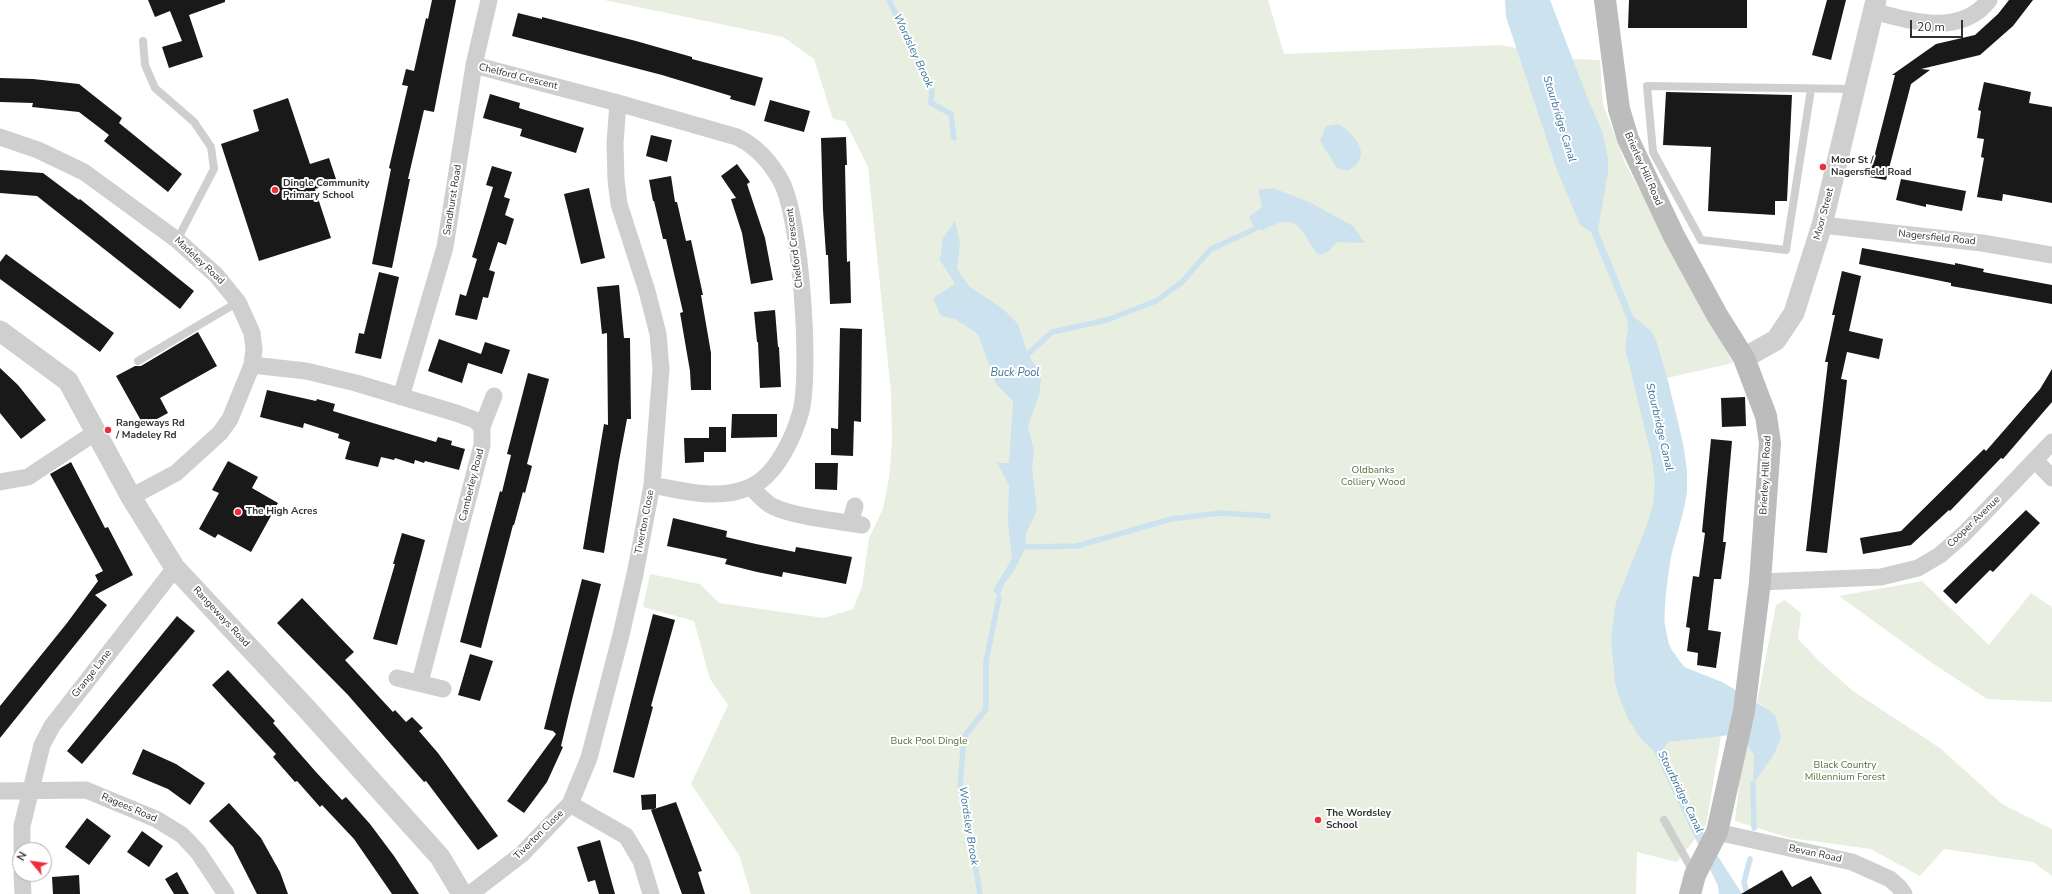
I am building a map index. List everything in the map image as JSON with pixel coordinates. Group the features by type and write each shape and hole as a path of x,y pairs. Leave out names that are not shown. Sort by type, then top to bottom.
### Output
{"main road":[{"name":"Brierley Hill Road","path":"1605,0 1619,109 1628,139 1674,236 1717,315 1744,358 1766,416 1770,443 1760,582 1744,711 1716,835 1693,885"}],"street":[{"name":"Sandhurst Road","path":"401,397 445,247 474,65 488,0"},
{"path":"1875,6 1920,23 1945,23 1972,16 1989,0"},
{"name":"Moor Street","path":"1744,358 1776,340 1794,313 1822,225 1875,6"},
{"name":"Chelford Crescent","path":"474,65 618,103 737,137 749,143 765,158 781,181 790,203 794,224 802,303 805,381 794,433 783,454 773,468 751,487 734,493 698,494 652,485"},
{"name":"Tiverton Close","path":"470,894 522,854 570,804 589,758 621,635 635,574 652,485 661,362 658,334 647,291 619,204 616,180 615,143 618,103"},
{"name":"Madeley Road","path":"0,137 38,150 84,172 176,240 216,275 238,302 252,333 254,350 252,365 230,419 220,433 176,473 131,497"},
{"name":"Nagersfield Road","path":"1822,225 1982,243 2052,255"},
{"name":"Rangeways Road","path":"0,332 68,381 131,497 175,568 305,707 440,857 462,894"},
{"path":"252,365 306,371 356,383 474,420 482,427"},
{"name":"Camberley Road","path":"420,682 482,445 482,427 494,396"},
{"path":"0,482 28,477 96,432"},
{"name":"Cooper Avenue","path":"1760,582 1881,577 1918,568 1940,555 1965,533 2052,442"},
{"path":"2035,460 2052,478"},
{"path":"751,487 762,499 774,507 791,513 856,524 855,506"},
{"name":"Grange Lane","path":"22,842 22,826 30,791 42,745 52,726 175,568"},
{"path":"397,678 443,688"},
{"name":"Ragees Road","path":"0,791 86,790 156,819 182,835 198,852 226,894"},
{"path":"570,804 626,836 641,861 651,894"},
{"name":"Bevan Road","path":"1716,835 1852,862 1890,879 1904,894"},
{"path":"22,882 23,894"}],"lane":[{"path":"143,41 145,65 155,88 194,122 211,147 214,169 176,240"},
{"path":"1811,89 1786,250 1700,240 1652,152 1647,86 1854,89"},
{"path":"138,361 238,302"},
{"path":"1664,820 1693,885"}],"green space":[{"path":"604,0 1268,0 1284,54 1501,45 1573,59 1600,60 1603,104 1625,163 1733,363 1667,378 1684,448 1687,477 1686,500 1668,569 1666,584 1664,614 1669,643 1675,656 1689,670 1734,689 1721,736 1706,825 1677,862 1637,852 1636,894 751,894 739,855 691,784 728,705 710,679 694,621 643,607 650,574 700,584 719,603 824,618 853,609 862,587 869,538 883,509 889,478 892,441 891,393 868,167 845,121 833,119 814,59 783,37"},
{"path":"1922,581 1989,645 2031,593 2052,607 2052,702 1987,699 1929,661 1839,596"},
{"name":"Black Country Millennium Forest","path":"1785,600 1801,613 1798,639 1819,661 1853,691 1940,748 2002,804 2052,829 2052,876 2033,862 1944,849 1920,876 1871,849 1790,838 1735,821 1744,741 1754,755 1754,783 1767,709 1757,702 1776,605"}],"water":[{"name":"Stourbridge Canal","path":"1505,0 1550,0 1603,134 1608,159 1608,173 1598,230 1633,316 1651,331 1656,340 1667,377 1683,445 1687,471 1687,492 1671,556 1666,592 1664,621 1669,646 1684,667 1722,682 1775,715 1781,737 1774,754 1753,784 1754,755 1744,741 1730,735 1668,742 1663,749 1705,836 1742,894 1719,894 1718,886 1653,750 1642,740 1629,721 1618,694 1615,682 1611,639 1616,602 1647,525 1653,504 1655,481 1651,454 1625,348 1628,329 1627,319 1591,232 1580,225 1557,170 1506,17"},
{"path":"1338,124 1351,134 1360,147 1360,160 1355,166 1347,171 1337,168 1320,141 1326,126"},
{"path":"1273,188 1309,202 1353,226 1365,243 1337,242 1328,252 1318,255 1302,230 1291,222 1275,224 1263,230 1255,229 1249,217 1262,207 1258,190"},
{"name":"Buck Pool","path":"955,221 960,241 957,269 970,287 1003,309 1018,324 1028,354 1041,375 1040,392 1028,426 1034,452 1032,467 1037,510 1025,536 1026,547 1015,569 1004,584 999,598 993,590 1012,559 1008,522 1009,485 997,463 1009,463 1013,401 996,384 978,334 957,320 941,316 933,298 955,284 940,260 943,238"}],"building":[{"path":"148,0 225,0 225,2 189,15 203,57 169,68 162,47 182,41 170,11 155,17"},
{"path":"432,0 456,0 434,112 424,110 408,179 410,179 392,268 372,264 391,169 389,168 408,86 402,85 406,69 414,71 426,18 428,19"},
{"path":"1629,0 1747,0 1747,28 1628,28"},
{"path":"1827,0 1846,0 1831,60 1812,55"},
{"path":"2009,0 2033,0 2013,26 1980,55 1921,69 1930,70 1911,84 1886,180 1869,177 1895,75 1892,75 1936,44 1975,35 1998,14"},
{"path":"518,13 542,19 542,17 636,41 692,57 692,59 763,78 755,106 730,99 731,96 662,75 512,36"},
{"path":"0,78 33,79 79,84 122,118 119,123 182,174 168,192 104,141 109,135 79,112 32,107 33,103 0,102"},
{"path":"1984,82 2031,92 2029,103 2052,107 2052,203 2003,194 2002,201 1977,197 1984,158 1981,157 1984,139 1977,138 1981,111 1978,110"},
{"path":"1666,92 1792,95 1787,201 1775,201 1775,215 1708,211 1711,147 1663,145"},
{"path":"490,94 520,103 519,108 584,128 576,153 520,136 522,129 483,118"},
{"path":"288,98 310,164 329,158 337,182 315,189 331,238 259,261 221,144 259,131 253,110"},
{"path":"770,100 810,111 804,132 764,121"},
{"path":"651,135 672,140 667,162 646,156"},
{"path":"846,137 847,165 845,165 847,262 850,261 851,303 830,304 828,255 826,255 823,210 821,138"},
{"path":"737,164 750,182 747,184 765,238 773,280 751,284 742,233 731,199 736,198 721,176"},
{"path":"492,166 512,172 504,197 510,199 505,215 514,219 506,245 498,242 489,270 495,272 488,298 483,297 477,320 455,315 460,294 466,296 477,259 472,257 493,187 486,185"},
{"path":"0,170 43,173 79,200 80,199 194,291 180,309 37,196 0,193"},
{"path":"671,176 675,202 677,202 686,241 691,240 703,295 701,295 711,353 711,390 691,390 690,371 680,313 683,312 666,239 663,239 649,180"},
{"path":"1901,179 1966,191 1962,211 1926,204 1926,207 1896,200"},
{"path":"589,188 605,258 581,264 564,194"},
{"path":"1862,248 1955,265 1955,263 1984,269 1983,272 2052,285 2052,304 1951,286 1951,283 1859,264"},
{"path":"6,254 114,333 100,352 0,279 0,262"},
{"path":"1842,271 1861,276 1849,331 1883,339 1879,359 1847,352 1841,379 1847,380 1827,553 1806,551 1828,362 1825,362 1835,315 1832,315"},
{"path":"379,272 399,277 381,359 355,353 359,333 364,334"},
{"path":"619,285 624,338 630,338 631,419 627,419 604,553 583,549 604,424 608,425 607,333 602,334 597,287"},
{"path":"775,310 781,387 760,388 758,342 754,312"},
{"path":"840,328 862,329 861,422 854,421 853,456 831,455 831,428 838,429"},
{"path":"198,332 217,366 160,398 168,413 144,426 116,376 135,366 141,366"},
{"path":"439,339 481,354 485,342 510,350 502,374 468,363 462,383 428,371"},
{"path":"0,368 18,385 46,420 21,439 0,413"},
{"path":"2052,369 2052,402 2003,459 2001,458 1950,511 1949,510 1911,545 1863,554 1860,538 1901,531 1984,449 1986,451 2040,389"},
{"path":"528,373 549,379 527,464 532,466 525,493 523,492 513,525 481,648 460,642 500,491 502,492 511,455 507,454"},
{"path":"267,390 316,401 317,399 335,404 333,411 436,442 438,437 452,441 451,445 465,449 459,470 425,461 424,463 415,460 414,464 395,458 394,460 381,457 378,467 345,459 350,442 338,438 339,434 304,423 303,428 260,417"},
{"path":"1745,397 1746,426 1722,427 1721,398"},
{"path":"732,414 777,414 777,437 731,438"},
{"path":"709,427 726,427 726,452 704,452 704,462 685,463 684,438 709,438"},
{"path":"1711,439 1732,441 1723,542 1726,542 1721,579 1714,579 1708,630 1721,632 1716,668 1697,665 1698,653 1687,651 1690,628 1686,627 1693,576 1699,577 1705,533 1702,532"},
{"path":"228,461 258,477 252,488 278,503 251,552 218,534 215,538 199,529 219,493 212,490"},
{"path":"71,462 105,528 108,527 133,575 95,595 107,605 0,738 0,706 67,623 98,581 95,575 103,571 50,474"},
{"path":"815,463 838,463 837,490 815,489"},
{"path":"2026,510 2040,523 1993,572 1990,570 1956,604 1943,591"},
{"path":"673,518 727,531 726,537 756,544 795,552 796,547 852,557 846,584 783,572 782,577 757,572 725,564 727,559 667,546"},
{"path":"402,533 425,540 397,645 373,639 395,564 393,564"},
{"path":"582,579 601,584 561,746 563,747 547,782 524,813 507,801 556,734 553,731 544,729"},
{"path":"302,598 354,652 345,660 393,712 395,710 406,722 412,717 423,728 419,731 438,753 498,836 478,850 426,781 424,782 348,695 277,623"},
{"path":"653,614 675,620 651,706 653,707 634,778 613,772"},
{"path":"177,616 195,631 82,764 67,751"},
{"path":"470,654 493,661 480,701 458,695"},
{"path":"228,670 275,721 273,723 316,772 342,800 346,797 370,824 394,856 419,894 392,894 354,839 322,805 320,807 297,781 295,782 273,757 276,754 212,685"},
{"path":"143,749 176,764 205,783 190,805 168,789 132,774"},
{"path":"656,794 656,809 642,810 641,795"},
{"path":"676,802 702,871 698,872 705,894 682,894 651,810"},
{"path":"229,803 261,838 280,872 288,894 257,894 233,847 209,821"},
{"path":"87,818 111,836 89,865 65,847"},
{"path":"142,831 163,846 149,867 127,852"},
{"path":"600,840 615,894 599,894 595,880 588,882 577,847"},
{"path":"1782,870 1792,887 1811,876 1822,894 1741,894"},
{"path":"177,872 189,894 174,894 165,879"},
{"path":"79,875 80,894 53,894 52,877"}],"waterway":[{"name":"Wordsley Brook","path":"889,0 932,88 931,103 951,114 954,138"},
{"path":"1028,354 1052,332 1107,320 1156,301 1182,282 1211,249 1255,229"},
{"path":"1026,547 1077,546 1171,519 1221,513 1268,516"},
{"name":"Wordsley Brook","path":"980,894 968,820 960,787 964,737 986,709 986,661 999,598"},
{"path":"1753,784 1754,828"},
{"path":"1747,894 1744,882 1750,859"}],"place":[{"name":"Moor St / Nagersfield Road","path":"1823,167"},
{"name":"Dingle Community Primary School","path":"275,190"},
{"name":"Rangeways Rd / Madeley Rd","path":"108,430"},
{"name":"The High Acres","path":"238,512"},
{"name":"The Wordsley School","path":"1318,820"}],"park label":[{"name":"Oldbanks Colliery Wood","path":"1373,476"},
{"name":"Buck Pool Dingle","path":"929,742"}]}
